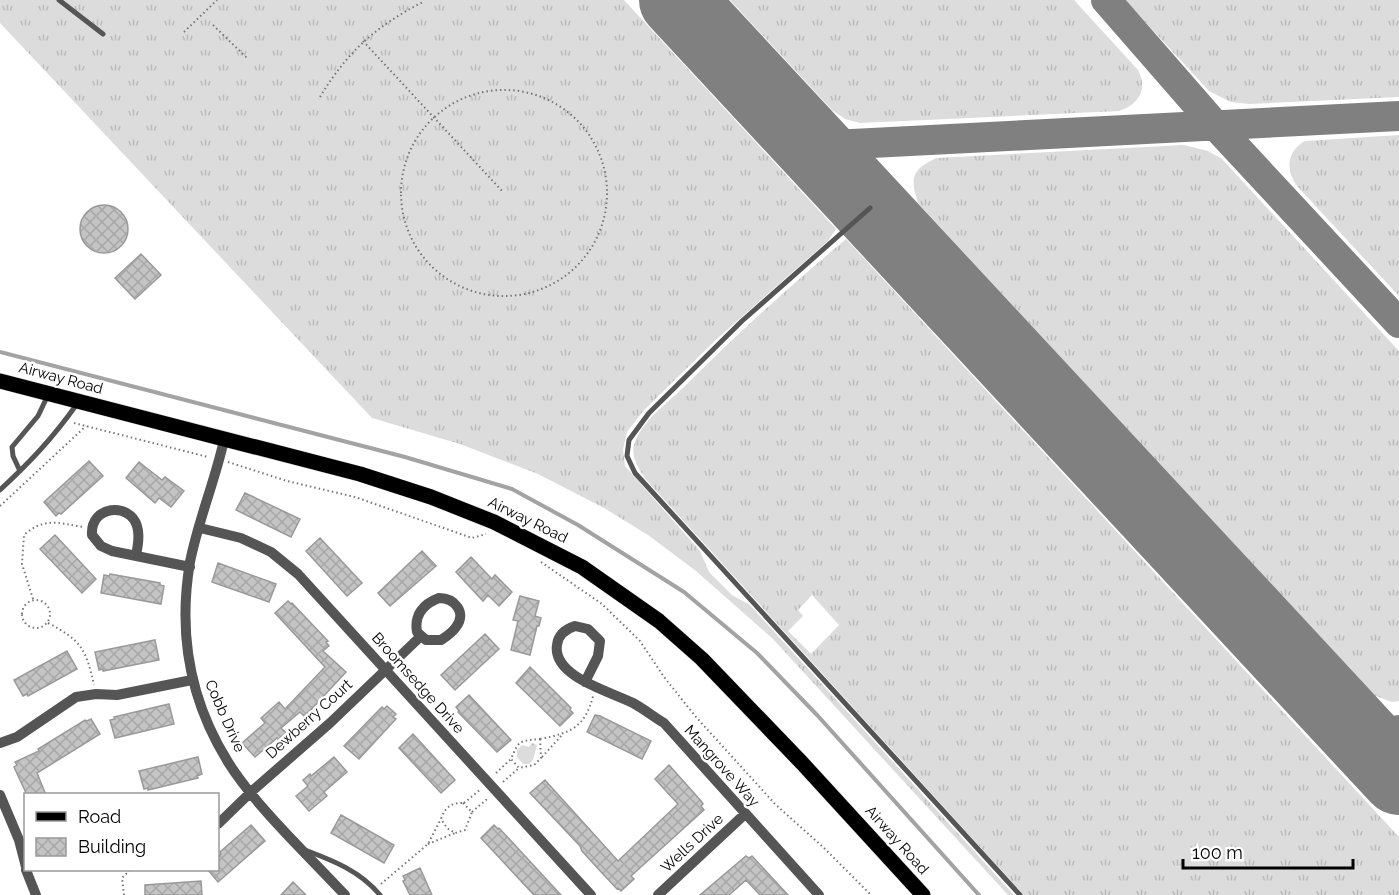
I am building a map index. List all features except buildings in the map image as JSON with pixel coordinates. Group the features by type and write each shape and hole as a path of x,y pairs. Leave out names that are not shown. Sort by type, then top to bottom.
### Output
{"main road":[{"name":"Airway Road","path":"0,381 360,474 430,497 494,522 582,567 659,621 702,659 802,763 923,895"}],"street":[{"name":"Cobb Drive","path":"224,440 190,567 186,601 186,636 192,680 201,709 229,764 342,894"},
{"path":"136,555 139,531 137,523 126,513 105,511 98,515 91,528 95,541 101,546 112,550 190,567"},
{"name":"Broomsedge Drive","path":"200,528 241,538 271,552 298,574 591,895"},
{"path":"439,598 446,598 458,606 460,619 458,626 451,633 434,642 420,637 417,632 416,619 425,606 439,598"},
{"name":"Mangrove Way","path":"585,682 598,656 600,641 588,629 575,626 563,633 558,640 557,655 563,664 585,682 595,688 633,703 664,723 819,895"},
{"name":"Dewberry Court","path":"219,823 330,723 420,637"},
{"path":"0,743 17,737 76,697 96,694 117,695 192,680"},
{"path":"0,795 19,840 24,860"},
{"name":"Wells Drive","path":"658,895 745,814"},
{"path":"27,871 36,895"}],"lane":[{"path":"59,0 103,34"},
{"path":"870,208 741,321 649,413 629,440 627,456 635,473 1020,895"},
{"path":"20,471 13,456 12,447 38,416 49,394"},
{"path":"0,490 39,454 79,402"},
{"path":"303,850 339,863 367,881 380,895"}],"path":[{"path":"184,32 217,0"},
{"path":"320,97 346,59 363,41 401,13 423,2"},
{"path":"213,25 248,59"},
{"path":"363,41 503,192"},
{"path":"512,89 547,98 577,118 596,144 607,175 607,208 598,239 579,266 553,285 523,295 490,296 459,286 432,267 411,238 401,203 404,167 418,134 434,118 443,109 476,93 512,89"},
{"path":"65,420 219,460 286,481 355,497 472,538 486,534"},
{"path":"0,506 87,426"},
{"path":"33,599 22,564 24,535 39,524 48,522 91,528"},
{"path":"539,560 602,604 640,641 664,677 696,717 775,804 871,895"},
{"path":"33,599 47,604 50,613 48,624"},
{"path":"33,599 23,607 21,617 32,627 48,624"},
{"path":"38,622 40,627"},
{"path":"48,624 71,637 83,649 96,694"},
{"path":"428,844 447,807 452,804 464,804 479,789 505,781 519,768 541,758 562,735 577,726 588,711 595,688"},
{"path":"375,889 428,844 465,830 472,812 488,798 496,772 511,759 516,745 521,742 562,735"},
{"path":"540,739 541,758"},
{"path":"511,759 519,768"},
{"path":"464,804 472,812"},
{"path":"441,819 447,828 455,833"},
{"path":"463,822 467,826"},
{"path":"124,895 122,878 129,871"}],"green space":[{"path":"0,0 624,0 836,229 828,241 720,336 643,411 627,432 623,449 625,466 700,551 709,572 732,595 750,605 1014,895 1008,895 773,639 696,571 648,535 604,508 538,474 460,444 372,418 0,23"},
{"path":"730,0 1074,0 1138,70 1142,90 1132,105 1119,111 860,123 845,119 832,110"},
{"path":"1125,0 1399,0 1399,97 1249,104 1231,102 1209,91"},
{"path":"1399,135 1399,296 1297,186 1291,174 1290,161 1294,150 1305,141"},
{"path":"1184,145 1208,151 1222,159 1399,351 1399,701 1392,702 1373,695 918,203 914,187 917,171 936,158"},
{"path":"846,239 1399,837 1399,895 1024,895 649,483 639,469 633,453 635,442 645,426 745,328","holes":["812,595 839,625 811,654 788,631 803,616 798,610"]},
{"path":"532,743 537,745 533,760 529,764 523,764 517,757 517,750 522,745 529,747"}],"waterway":[{"path":"0,352 405,457 512,489 578,525 684,592 757,653 818,716 979,895"}],"taxiway":[{"path":"1106,0 1215,125 1399,323"},
{"path":"813,146 1399,116"},
{"path":"1376,752 1399,730"}],"runway":[{"path":"677,0 1399,777"}]}
